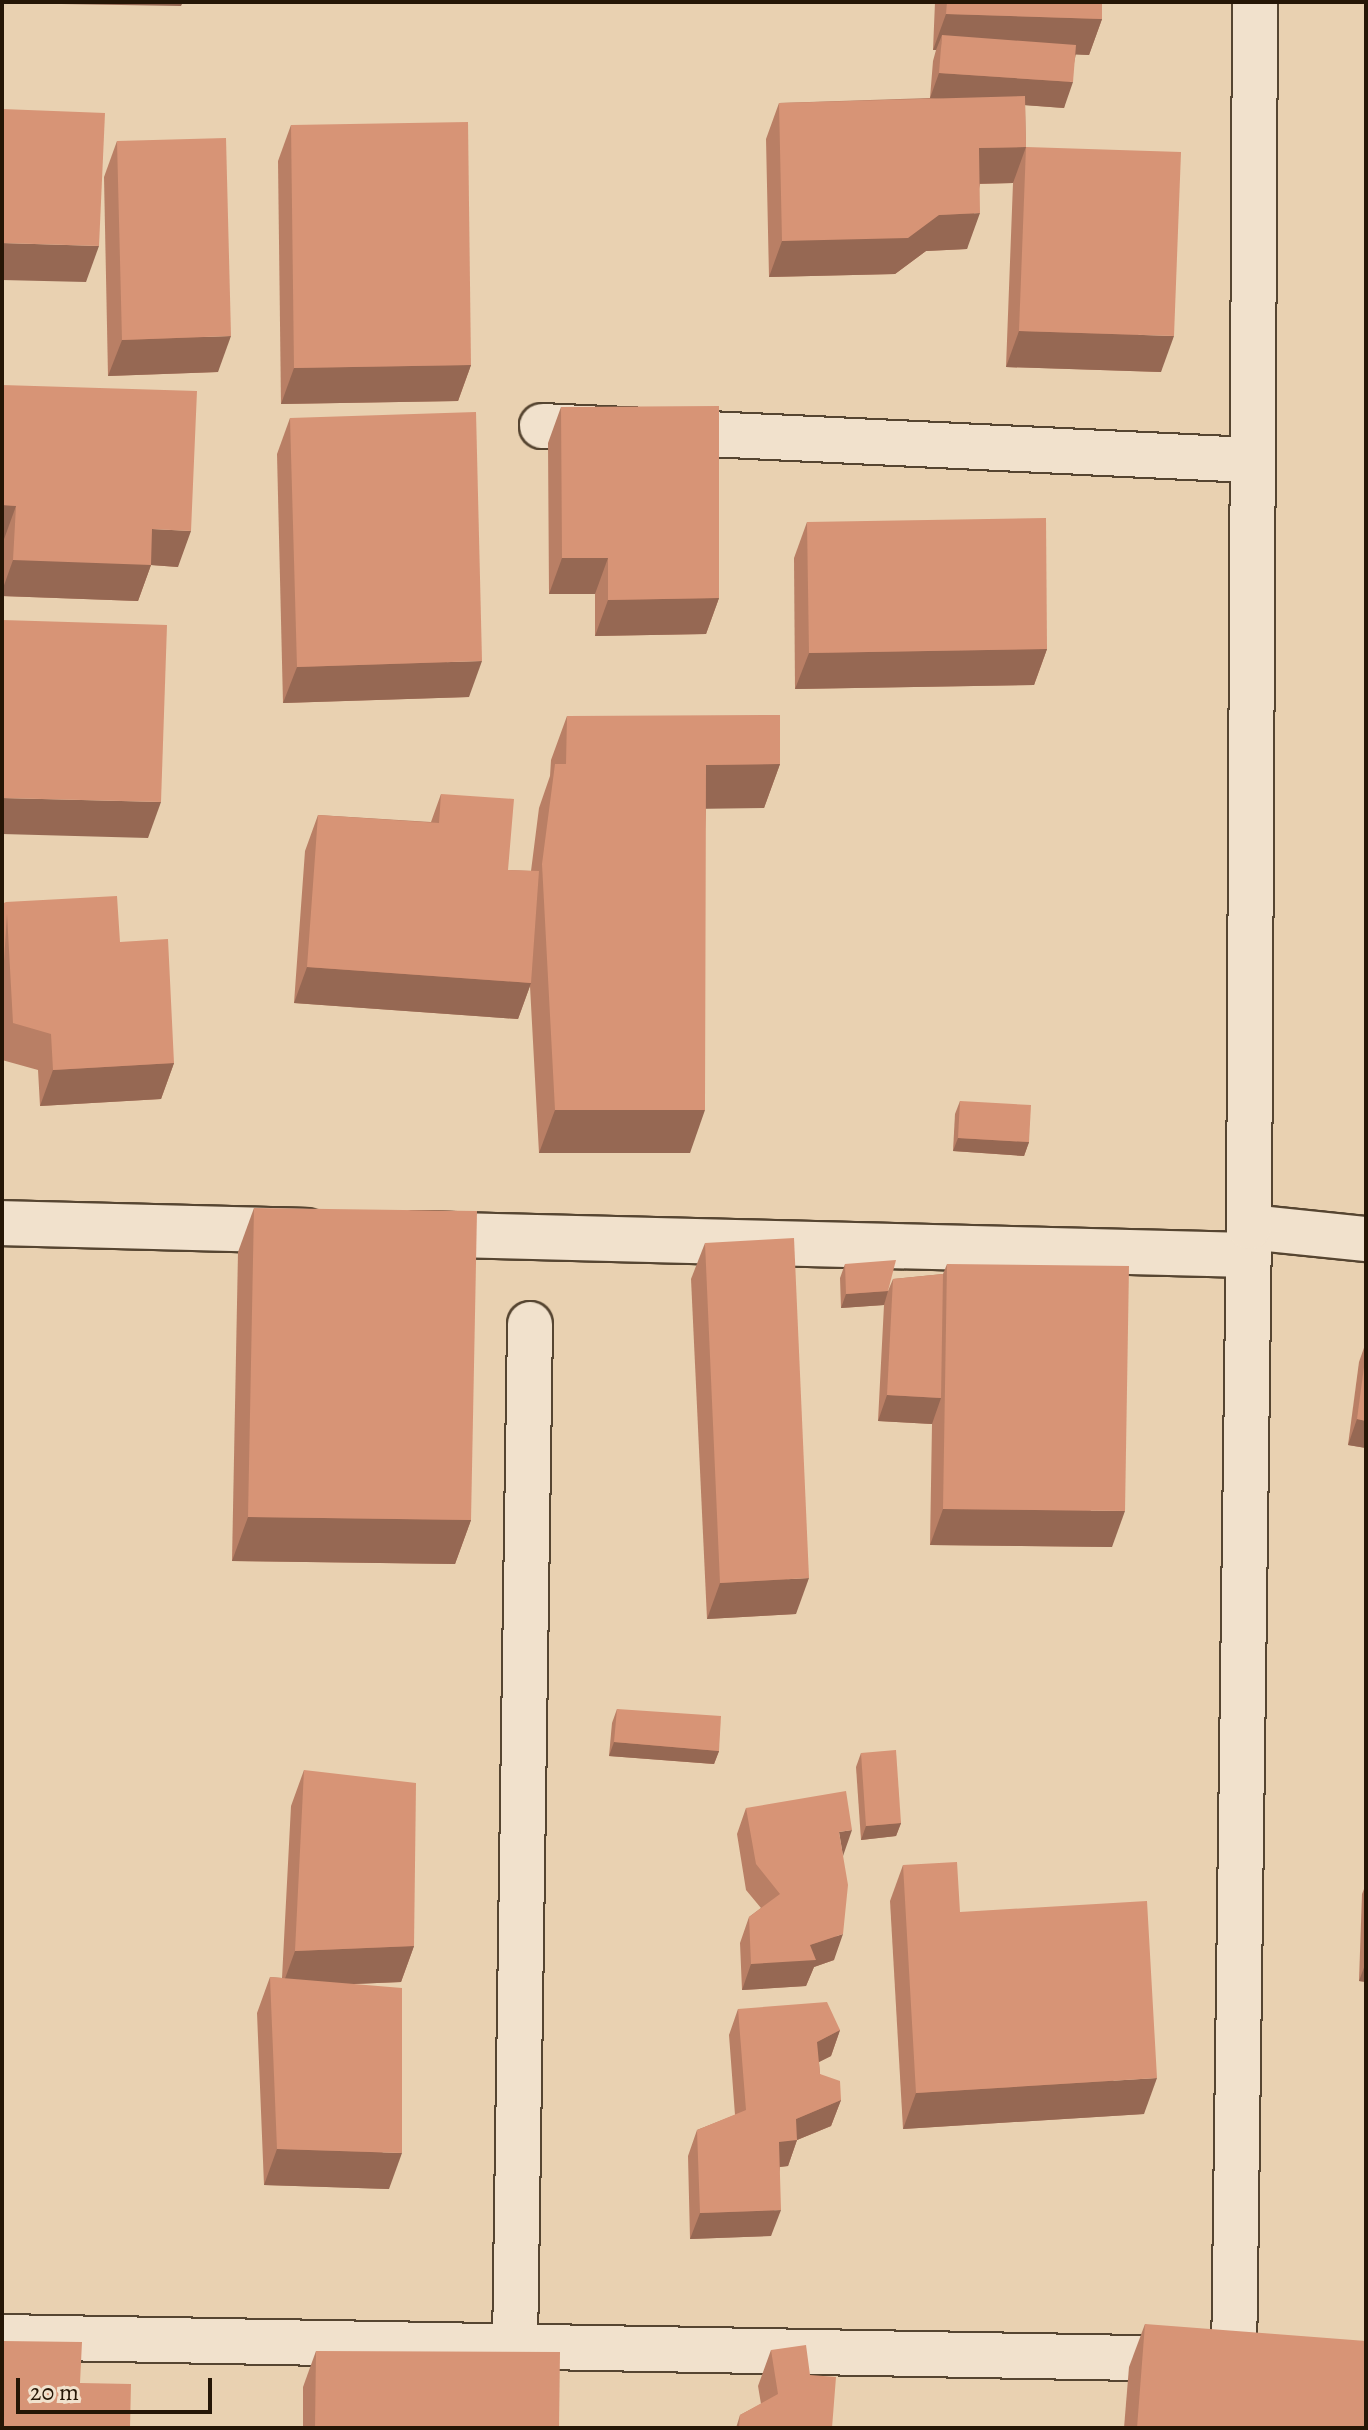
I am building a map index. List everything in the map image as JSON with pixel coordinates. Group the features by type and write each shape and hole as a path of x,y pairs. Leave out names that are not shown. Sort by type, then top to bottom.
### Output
{"street":[{"path":"1234,2360 1249,1241 1250,460 1255,2"},
{"path":"542,426 1250,460"},
{"path":"2,1223 361,1232 1249,1241 1366,1239"},
{"path":"515,2347 530,1324"},
{"path":"2,2337 1278,2363"}],"building":[{"path":"947,2 1102,2 1102,19 946,14"},
{"path":"942,35 1076,45 1073,82 939,73"},
{"path":"1025,96 1026,147 979,148 980,213 939,215 908,238 782,241 779,103"},
{"path":"2,109 105,113 99,246 2,243"},
{"path":"468,122 471,365 294,368 291,125"},
{"path":"226,138 231,336 122,340 117,141"},
{"path":"1026,147 1181,152 1174,336 1019,331"},
{"path":"2,385 197,391 191,531 152,529 151,565 13,560 16,506 2,505"},
{"path":"719,406 719,598 608,600 608,558 562,558 561,407"},
{"path":"476,412 482,661 297,667 290,418"},
{"path":"1046,518 1047,649 809,653 807,522"},
{"path":"2,620 167,625 161,802 2,798"},
{"path":"780,715 780,764 706,765 705,1110 555,1110 542,864 555,764 566,764 567,716"},
{"path":"441,794 514,799 508,870 539,871 531,983 307,967 318,815 439,823"},
{"path":"117,896 120,942 168,939 174,1063 53,1070 51,1034 13,1023 7,914 2,993 2,904"},
{"path":"960,1101 1031,1105 1029,1142 958,1138"},
{"path":"254,1208 477,1211 471,1520 248,1517"},
{"path":"794,1238 809,1578 720,1583 705,1243"},
{"path":"896,1260 888,1291 846,1294 845,1264"},
{"path":"947,1264 1129,1266 1125,1511 943,1509"},
{"path":"943,1274 941,1398 887,1395 893,1279"},
{"path":"1366,1352 1366,1421 1357,1419"},
{"path":"617,1709 721,1716 719,1751 614,1742"},
{"path":"896,1750 901,1823 866,1826 861,1753"},
{"path":"304,1770 416,1783 414,1946 295,1951"},
{"path":"846,1791 852,1830 839,1832 848,1885 843,1934 810,1945 816,1960 751,1964 749,1917 780,1894 756,1864 746,1808"},
{"path":"957,1862 960,1912 1147,1901 1157,2078 916,2093 903,1865"},
{"path":"270,1977 402,1988 402,2153 277,2149"},
{"path":"827,2002 840,2030 817,2042 820,2074 840,2081 841,2100 796,2119 797,2140 779,2142 781,2210 700,2213 697,2130 746,2110 738,2009"},
{"path":"1145,2324 1366,2341 1366,2428 1137,2428"},
{"path":"2,2341 82,2342 80,2383 131,2384 130,2428 2,2428"},
{"path":"806,2345 810,2375 836,2377 832,2428 739,2428 740,2415 778,2394 771,2350"},
{"path":"316,2351 560,2352 559,2428 315,2428"}]}
